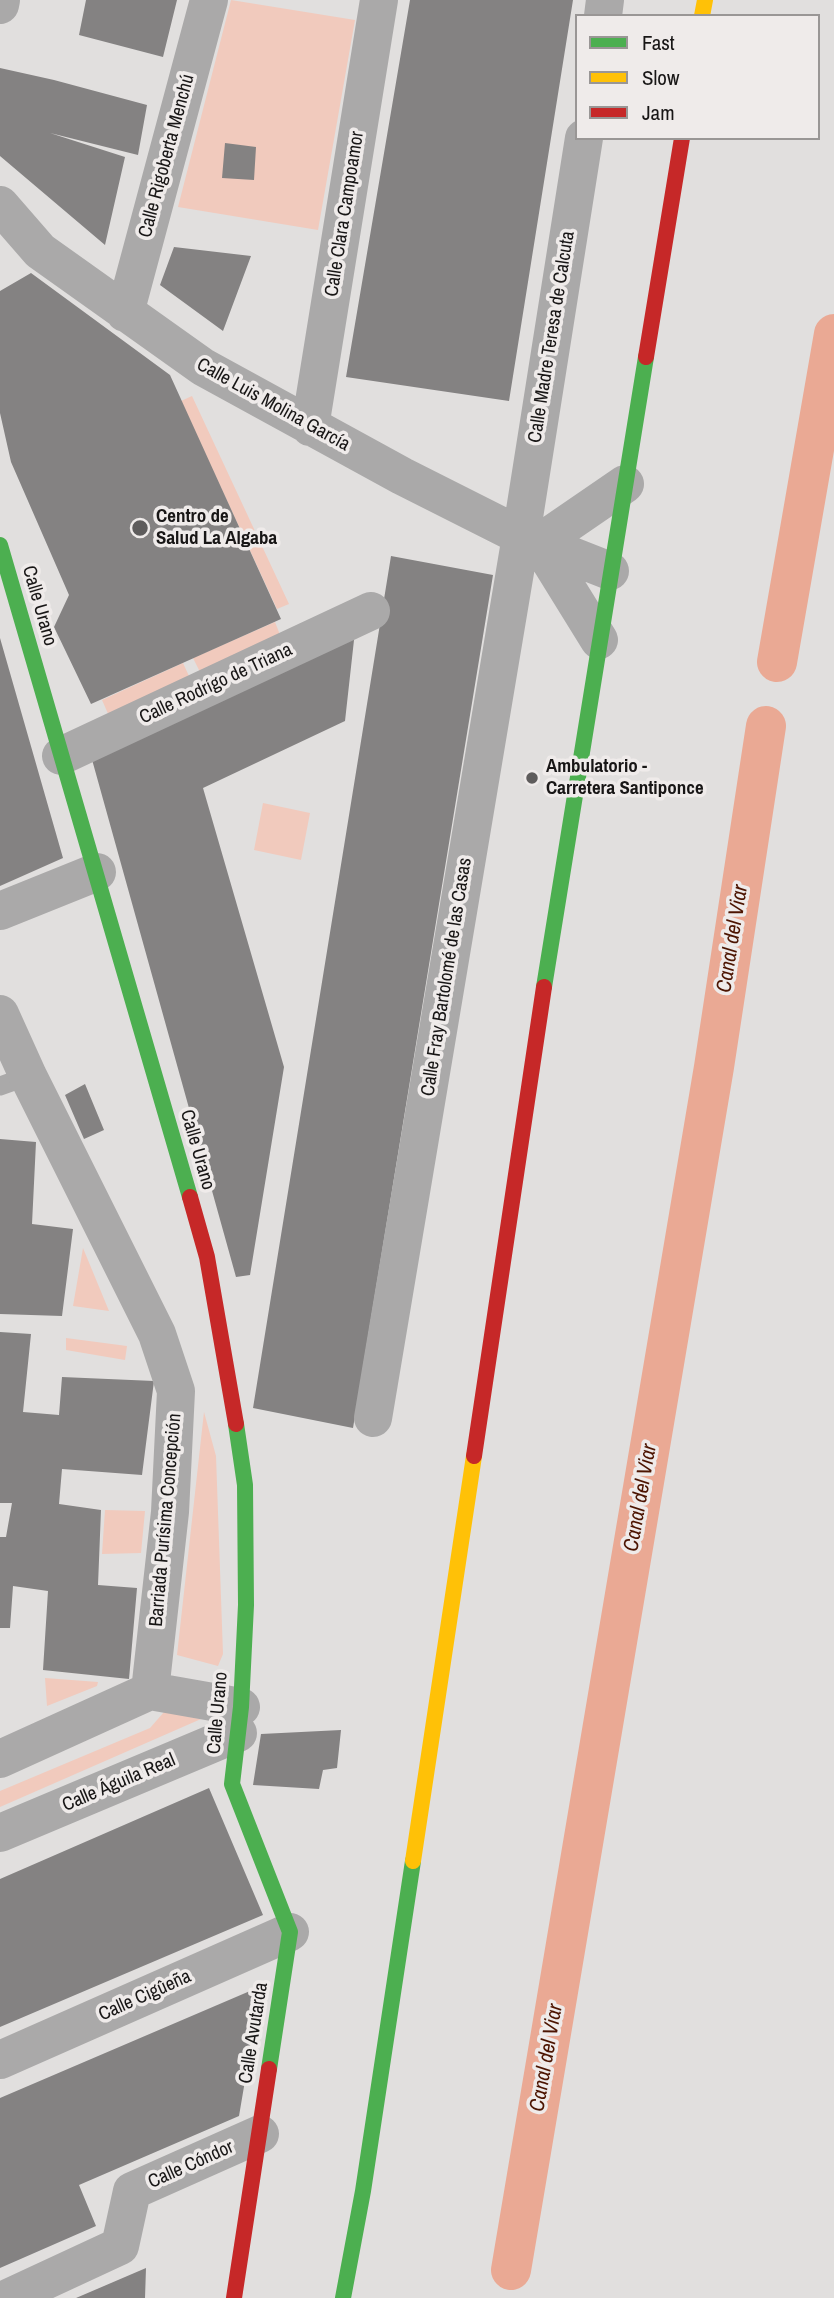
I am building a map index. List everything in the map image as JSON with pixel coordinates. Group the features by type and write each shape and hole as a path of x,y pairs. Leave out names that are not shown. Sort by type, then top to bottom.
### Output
{"main road":[{"path":"343,2298 363,2191 551,943 682,140"},
{"name":"Calle Urano","path":"0,545 207,1257 245,1485 246,1605 240,1720 232,1784"},
{"name":"Calle Avutarda","path":"232,1784 290,1932 234,2298"}],"street":[{"name":"Calle Rigoberta Menchú","path":"125,313 209,0"},
{"name":"Calle Clara Campoamor","path":"310,427 379,0"},
{"name":"Calle Madre Teresa de Calcuta","path":"530,539 584,140"},
{"name":"Calle Luis Molina García","path":"0,205 40,251 203,367 310,427 530,539 610,571"},
{"name":"Calle Luis Molina García","path":"0,239 40,251"},
{"path":"599,640 530,539 625,484"},
{"name":"Calle Fray Bartolomé de las Casas","path":"373,1418 530,539"},
{"name":"Calle Rodrígo de Triana","path":"61,756 371,611"},
{"path":"0,911 97,872"},
{"name":"Barriada Purísima Concepción","path":"0,1014 14,1081 157,1334 176,1391 170,1512 150,1691"},
{"path":"0,1759 150,1691 240,1720"},
{"name":"Calle Águila Real","path":"0,1833 240,1720"},
{"name":"Calle Cigûeña","path":"0,2060 290,1932"},
{"name":"Calle Cóndor","path":"8,2298 120,2246 132,2191 260,2134"}],"shaded area":[{"path":"231,0 355,20 318,230 178,207"},
{"path":"192,396 289,604 277,609 181,401"},
{"path":"275,622 284,645 205,682 193,658"},
{"path":"183,663 194,687 113,725 102,700"},
{"path":"263,803 310,813 301,860 254,850"},
{"path":"83,1248 109,1311 73,1306"},
{"path":"66,1338 127,1346 125,1360 66,1350"},
{"path":"204,1412 216,1456 223,1654 218,1666 177,1655"},
{"path":"105,1510 145,1511 141,1553 102,1554"},
{"path":"45,1678 98,1682 97,1686 47,1706"},
{"path":"164,1712 201,1719 0,1807 0,1791 150,1728"}],"building":[{"path":"86,0 177,0 163,57 79,35"},
{"path":"410,0 573,0 509,401 346,377"},
{"path":"0,68 147,105 138,155 50,133 125,157 105,245 0,156"},
{"path":"225,143 256,147 254,180 222,178"},
{"path":"174,247 251,256 223,331 160,285"},
{"name":"Centro de Salud La Algaba","path":"31,273 170,375 281,619 91,704 54,627 69,595 11,462 0,413 0,291"},
{"path":"391,556 493,575 353,1428 253,1408"},
{"path":"355,631 345,721 203,788 284,1067 250,1275 236,1277 91,756"},
{"path":"0,638 63,858 0,886"},
{"path":"85,1084 104,1130 84,1139 65,1095"},
{"path":"0,1139 36,1142 32,1224 73,1229 62,1316 0,1314"},
{"path":"0,1332 31,1334 23,1412 59,1415 62,1377 154,1381 142,1475 62,1469 59,1504 101,1510 98,1585 137,1588 129,1679 43,1670 48,1591 13,1586 10,1628 0,1628 0,1537 6,1537 12,1503 0,1503"},
{"path":"341,1730 337,1768 323,1770 319,1789 253,1785 261,1734"},
{"path":"209,1788 263,1915 0,2027 0,1879"},
{"path":"257,1988 239,2116 79,2185 96,2226 0,2268 0,2098"},
{"path":"146,2268 145,2298 76,2298"}],"waterway":[{"name":"Canal del Viar","path":"777,662 834,334"},
{"name":"Canal del Viar","path":"511,2270 714,1067 766,726"}],"traffic: fast":[{"path":"544,987 646,357"},
{"path":"0,545 190,1197"},
{"path":"236,1424 245,1485 246,1605 241,1707 232,1784 290,1932 269,2069"},
{"path":"343,2298 363,2191 413,1861"}],"traffic: slow":[{"path":"702,14 705,0"},
{"path":"413,1861 474,1456"}],"traffic: jam":[{"path":"646,357 682,140"},
{"path":"474,1456 544,987"},
{"path":"190,1197 207,1257 236,1424"},
{"path":"234,2298 269,2069"}],"place":[{"name":"Centro de Salud La Algaba","path":"140,528"},
{"name":"Ambulatorio - Carretera Santiponce","path":"532,778"}]}
